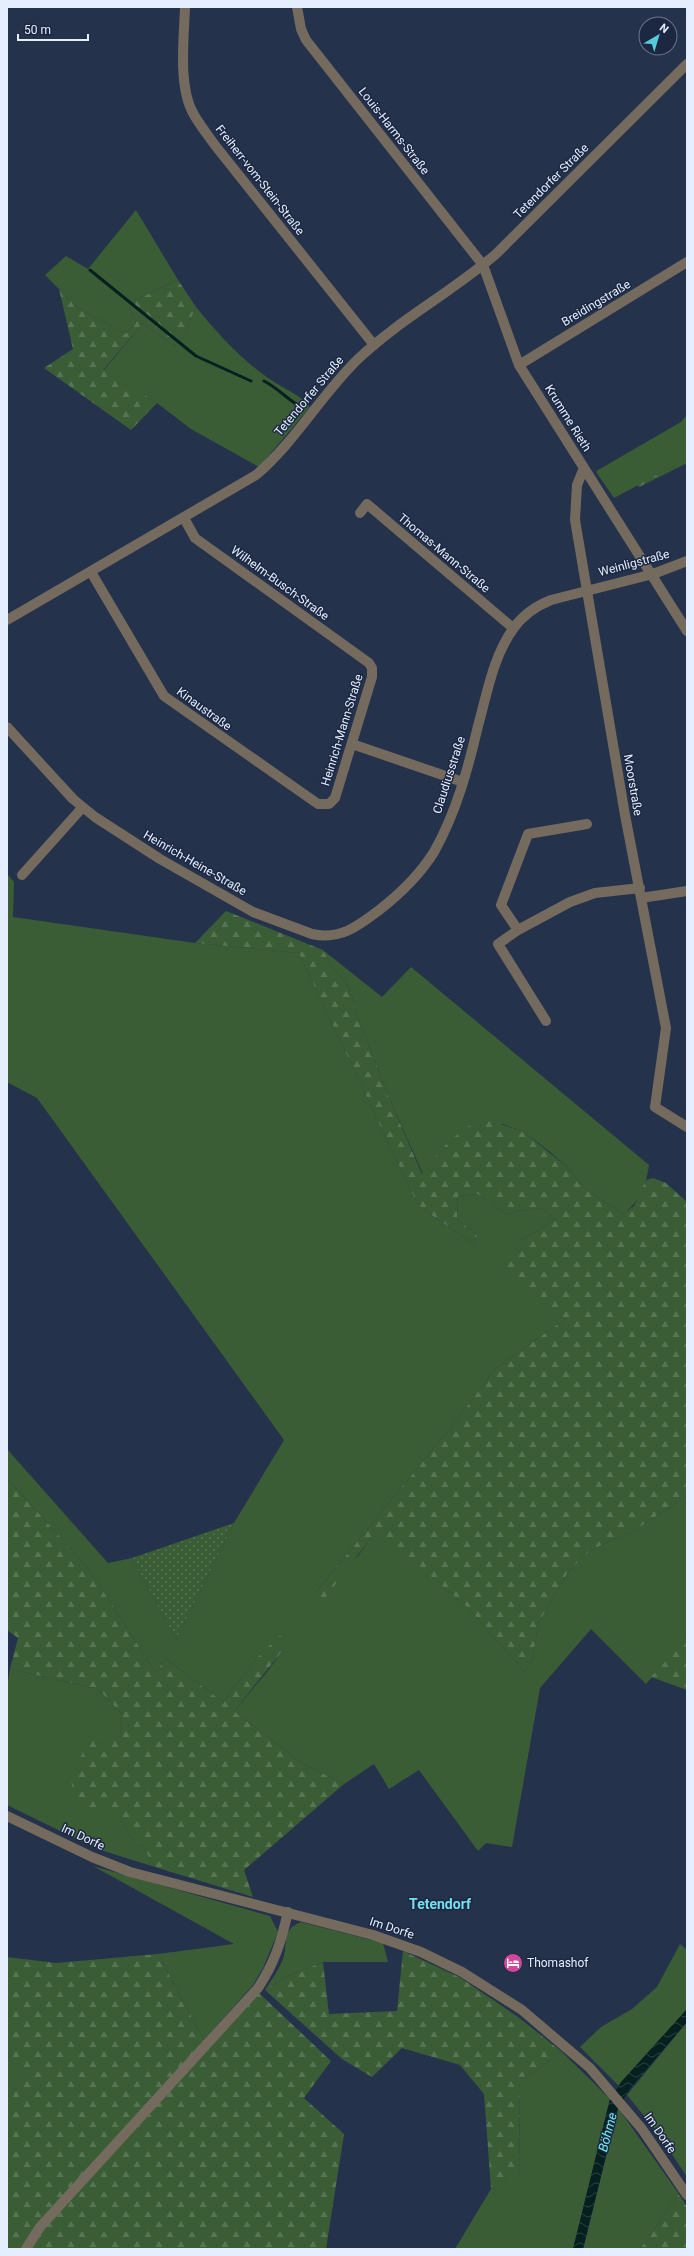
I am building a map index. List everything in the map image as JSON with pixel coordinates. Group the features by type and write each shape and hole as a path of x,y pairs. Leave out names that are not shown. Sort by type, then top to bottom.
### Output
{"street":[{"name":"Freiherr-vom-Stein-Straße","path":"185,7 184,69 186,93 193,113 214,144 374,345"},
{"name":"Louis-Harms-Straße","path":"297,7 301,29 306,40 483,265"},
{"name":"Tetendorfer Straße","path":"7,620 240,486 267,465 337,381 374,345 483,265 687,64"},
{"name":"Breidingstraße","path":"519,365 687,262"},
{"name":"Krumme Rieth","path":"483,265 519,365 653,574 687,631"},
{"name":"Moorstraße","path":"584,468 577,485 574,515 588,589 625,815 666,1028 655,1107 687,1127"},
{"name":"Thomas-Mann-Straße","path":"360,513 367,504 513,628"},
{"name":"Wilhelm-Busch-Straße","path":"184,518 192,534 199,540 369,662"},
{"name":"Weinligstraße","path":"588,589 653,574 687,561"},
{"name":"Kinaustraße","path":"91,572 164,696 318,804 329,804"},
{"name":"Claudiusstraße","path":"300,930 322,936 341,934 363,923 398,895 410,883 434,851 463,782 495,668 506,639 513,628 527,614 542,604 588,589"},
{"name":"Heinrich-Mann-Straße","path":"329,804 335,798 372,677 372,668 369,662"},
{"name":"Heinrich-Heine-Straße","path":"7,727 82,808 160,859 253,912 300,930"},
{"path":"352,744 463,782"},
{"path":"22,875 82,808"},
{"path":"518,930 501,905 528,834 587,824"},
{"path":"546,1021 498,944 518,930 570,902 595,893 687,891"},
{"name":"Im Dorfe","path":"7,1816 92,1857 130,1872 184,1887 288,1912 386,1940 421,1952 462,1972 522,2010 569,2049 625,2107 647,2135 687,2195"},
{"path":"26,2249 40,2227 258,1988 273,1965 288,1912"}],"green space":[{"path":"136,210 178,280 135,300 129,307 136,323 125,334 77,307 45,275 66,256 88,269"},
{"path":"178,280 196,307 183,337 174,346 143,323 104,369 157,403 131,430 44,368 73,349 59,289 77,307 125,334 136,323 129,307 135,300"},
{"path":"196,307 238,354 268,378 301,398 310,407 259,467 191,429 157,403 104,370 143,323 174,346 183,337"},
{"path":"687,415 687,459 614,498 596,472 681,422"},
{"path":"687,459 687,463 639,487 637,485"},
{"path":"7,874 14,882 13,917 195,943 299,953 412,1193 421,1208 474,1244 477,1235 457,1219 458,1196 478,1194 507,1215 516,1211 541,1208 555,1219 540,1230 519,1240 565,1319 496,1368 455,1422 313,1596 358,1556 377,1529 467,1607 525,1672 533,1657 538,1624 568,1572 591,1550 635,1530 687,1496 687,1638 646,1684 591,1629 540,1688 512,1847 486,1843 478,1851 419,1770 389,1789 374,1764 344,1784 303,1764 234,1711 267,1672 291,1639 257,1658 223,1702 165,1658 156,1673 89,1569 7,1478 7,1449 108,1563 132,1558 176,1640 234,1523 284,1440 37,1098 7,1082"},
{"path":"226,911 323,950 331,965 349,987 358,1018 388,1095 422,1174 447,1143 480,1117 524,1132 567,1167 584,1188 623,1214 634,1206 646,1180 653,1178 666,1183 687,1202 687,1496 635,1530 591,1550 568,1572 538,1624 533,1657 525,1672 467,1607 377,1530 324,1599 313,1596 455,1422 496,1368 565,1319 502,1268 519,1240 540,1230 555,1219 541,1208 516,1211 507,1215 478,1194 458,1196 457,1219 477,1235 474,1244 421,1208 412,1193 299,953 195,943"},
{"path":"323,950 382,997 411,967 649,1165 644,1186 634,1204 623,1214 584,1188 567,1167 524,1132 503,1124 447,1143 423,1174 388,1095 358,1018 349,987 331,965"},
{"path":"7,1478 89,1569 156,1673 165,1658 223,1702 257,1658 279,1636 292,1639 234,1711 303,1764 344,1784 244,1870 253,1897 155,1867 143,1847 129,1836 119,1813 76,1806 71,1779 90,1736 120,1738 122,1714 98,1689 10,1669 18,1638 7,1630"},
{"path":"234,1523 176,1640 132,1558"},
{"path":"687,1638 687,1690 651,1677"},
{"path":"10,1669 98,1689 122,1714 120,1738 119,1813 129,1836 143,1847 155,1867 97,1849 7,1805 7,1687"},
{"path":"93,1866 270,1916 278,1932 263,1968 253,1985 204,2040 158,1954 234,1944"},
{"path":"301,1922 383,1943 388,1962 323,1962 288,1976 265,1990 283,1959 286,1938 290,1929 294,1925"},
{"path":"680,1944 687,1950 687,2009 619,2086 580,2047 601,2027 632,2009 657,1987"},
{"path":"403,1951 461,1978 518,2017 561,2051 540,2068 520,2079 519,2179 491,2189 484,2094 460,2065 402,2048 372,2077 342,2059 265,1990 288,1976 323,1962 329,2014 397,2011"},
{"path":"158,1954 204,2040 259,1993 331,2061 304,2098 344,2134 326,2249 7,2249 7,2097 25,2077 7,2056 7,1957 56,1963"},
{"path":"687,2022 687,2177 658,2133 627,2095"},
{"path":"561,2051 610,2099 573,2249 455,2249 491,2189 519,2178 520,2079 540,2068"},
{"path":"7,2056 26,2077 7,2097"},
{"path":"618,2108 679,2194 640,2249 583,2249"},
{"path":"679,2194 687,2207 687,2249 640,2249"}],"water":[{"name":"Böhme","path":"687,2009 687,2022 630,2089 618,2108 583,2249 573,2249 610,2099 621,2082"}],"waterway":[{"path":"90,270 196,356 251,381"},
{"path":"264,381 301,407"}],"place":[{"name":"Thomashof","path":"513,1963"}],"district":[{"name":"Tetendorf","path":"440,1904"}]}
